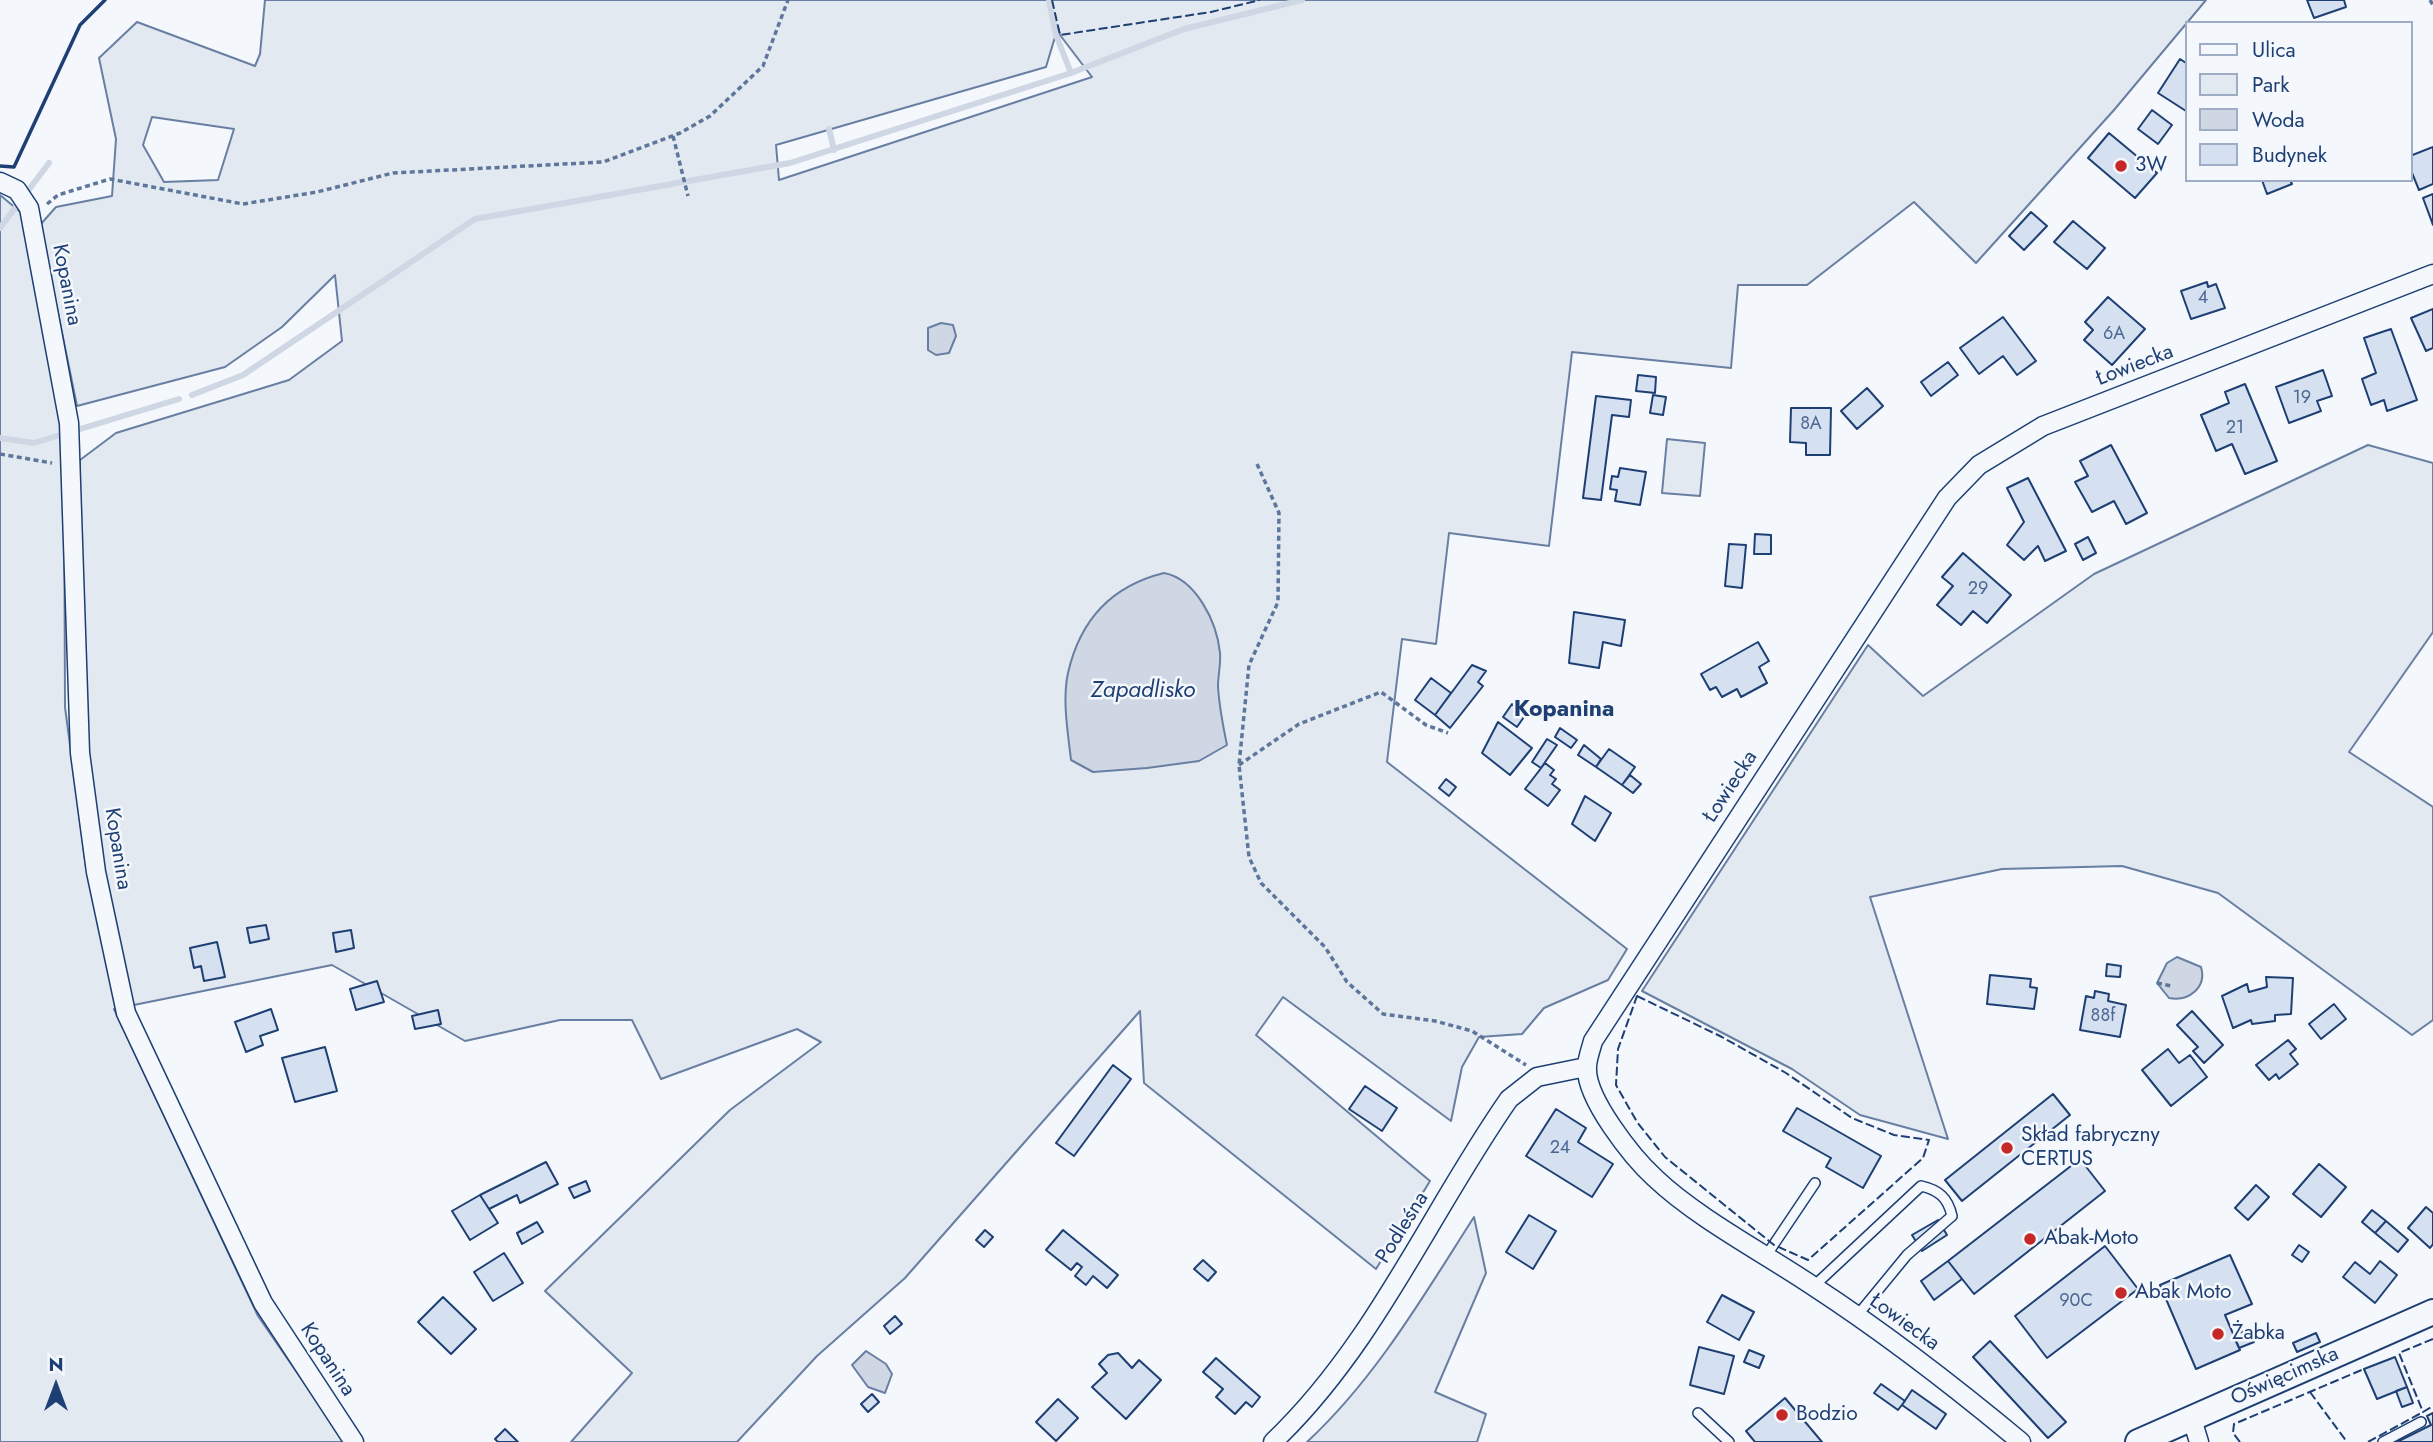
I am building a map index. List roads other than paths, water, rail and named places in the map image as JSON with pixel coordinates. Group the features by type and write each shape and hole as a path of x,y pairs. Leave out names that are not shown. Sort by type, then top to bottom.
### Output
{"street":[{"name":"Kopanina","path":"0,182 17,190 29,213 69,422 80,754 96,872 126,1013 263,1303 354,1442"},
{"name":"Łowiecka","path":"2021,1442 1959,1390 1814,1286 1766,1256 1655,1178 1615,1131 1591,1089 1586,1068 1593,1041 1947,498 1979,465 2043,426 2433,274"},
{"name":"Podleśna","path":"1273,1442 1322,1392 1375,1315 1492,1124 1533,1068 1586,1068"},
{"name":"Oświęcimska","path":"2138,1442 2200,1434 2433,1312"}],"lane":[{"path":"1766,1256 1815,1183"},
{"path":"1814,1286 1921,1186 1935,1189 1949,1203 1952,1216 1907,1255 1856,1317"},
{"path":"1698,1413 1729,1442"},
{"path":"2383,1442 2421,1422"}],"water":[{"path":"941,323 953,325 956,336 949,353 936,355 928,350 928,328"},
{"name":"Zapadlisko","path":"1164,573 1186,584 1195,593 1214,628 1220,653 1219,701 1227,745 1199,761 1093,772 1071,760 1066,694 1073,654 1090,621 1113,596 1145,579"},
{"path":"2177,957 2201,967 2202,974 2195,992 2176,999 2169,998 2157,983 2167,963"},
{"path":"866,1351 886,1364 892,1374 885,1393 868,1387 852,1365"}],"waterway":[{"path":"1049,0 1056,35 1071,73"},
{"path":"192,395 243,375 475,219 790,163 1071,73 1184,29 1302,0"},
{"path":"829,129 834,150"},
{"path":"0,228 49,163"},
{"path":"0,438 34,443 179,399"}],"place":[{"name":"3W","path":"2121,166"},
{"name":"Skład fabryczny CERTUS","path":"2007,1148"},
{"name":"Abak-Moto","path":"2030,1239"},
{"name":"Abak Moto","path":"2121,1293"},
{"name":"Żabka","path":"2218,1334"},
{"name":"Bodzio","path":"1782,1415"}],"district":[{"name":"Kopanina","path":"1564,710"}]}
